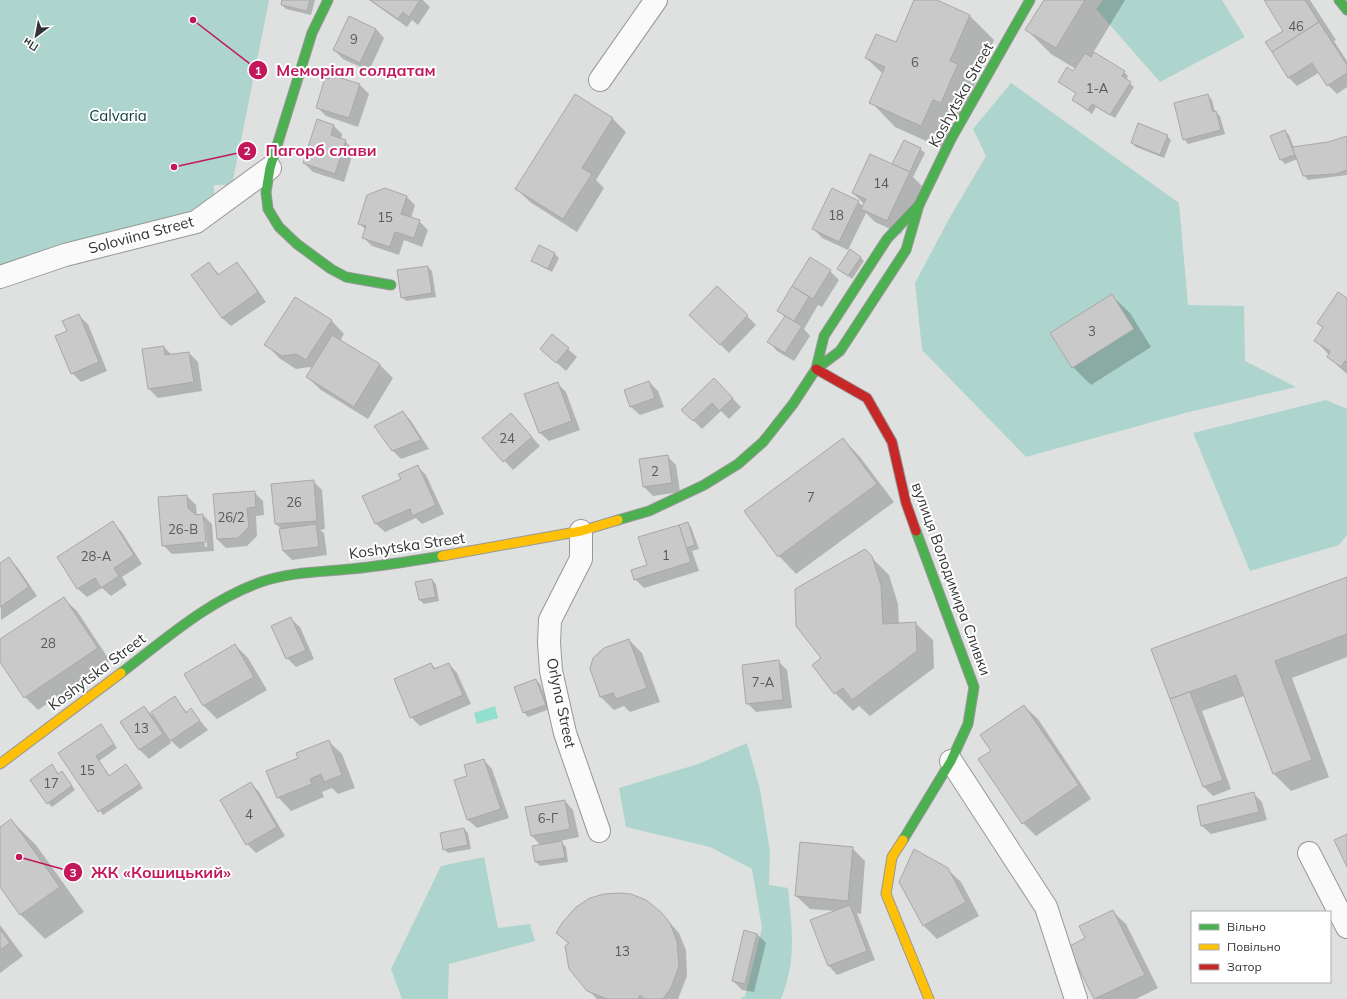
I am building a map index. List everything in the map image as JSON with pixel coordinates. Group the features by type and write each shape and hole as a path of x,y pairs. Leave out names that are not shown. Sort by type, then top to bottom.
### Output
{"street":[{"path":"328,0 312,34 270,168 266,192 268,209 279,227 297,244 331,269 346,276 390,285"},
{"path":"600,80 656,0"},
{"name":"Koshytska Street","path":"816,369 840,351 902,257 906,250 919,205 951,139 1030,0"},
{"path":"1340,0 1347,10"},
{"name":"Soloviina Street","path":"0,277 65,255 196,222 270,168"},
{"name":"Koshytska Street","path":"0,764 181,626 217,604 261,582 297,574 352,569 424,559 582,531 649,511 704,485 738,464 763,442 793,404 816,369 824,336 887,239 919,205"},
{"name":"вулиця Володимира Сливки","path":"816,369 867,398 892,442 906,503 974,687 968,724 951,761 892,857 886,894 930,999"},
{"name":"Orlyna Street","path":"582,531 581,559 550,620 549,643 551,671 565,733 599,831"},
{"path":"951,761 1046,907 1076,999"},
{"path":"1309,853 1347,927"}],"green space":[{"name":"Calvaria","path":"0,0 269,0 232,185 214,185 213,206 186,219 29,255 0,265"},
{"path":"1103,0 1222,0 1245,37 1160,82 1096,9"},
{"path":"1011,83 1179,203 1188,305 1244,306 1245,361 1296,387 1185,413 1026,457 922,350 915,283 950,217 986,156 973,129"},
{"path":"1326,400 1347,409 1347,535 1339,545 1250,571 1193,433"},
{"path":"747,743 760,789 770,852 769,885 788,888 792,944 789,971 781,999 740,999 745,996 762,928 752,869 710,847 626,827 619,788 698,764"},
{"path":"484,857 498,928 530,924 535,941 449,964 448,999 402,999 391,969 441,866"}],"shaded area":[{"path":"495,706 498,718 477,724 474,713"}],"building":[{"path":"282,0 310,0 307,11 281,5"},
{"path":"370,0 420,0 409,17 403,12 398,19"},
{"path":"914,0 937,0 970,15 950,61 958,64 941,103 933,100 921,126 869,103 885,67 865,58 876,34 896,42"},
{"path":"1044,0 1085,0 1056,48 1025,30"},
{"path":"1264,0 1305,0 1319,22 1272,52 1265,42 1283,31"},
{"path":"349,16 376,29 360,63 333,50"},
{"path":"1319,22 1347,65 1347,73 1327,86 1312,63 1288,78 1272,52"},
{"path":"1094,52 1125,71 1122,76 1131,82 1110,115 1092,104 1088,110 1072,100 1076,93 1058,82 1067,67 1073,71 1085,53 1091,57"},
{"path":"331,75 360,84 349,118 316,108 325,78 329,79"},
{"path":"575,94 613,118 582,168 592,174 563,219 515,189"},
{"path":"1208,94 1213,112 1216,111 1221,130 1183,140 1174,103"},
{"path":"317,119 334,125 331,135 346,140 335,174 303,163"},
{"path":"1138,123 1168,135 1160,155 1131,143"},
{"path":"1285,130 1295,155 1280,160 1270,136"},
{"path":"1347,136 1347,170 1336,174 1303,176 1292,147 1328,142"},
{"path":"904,140 921,148 910,172 892,164"},
{"path":"870,154 910,172 887,221 861,209 866,199 852,193"},
{"path":"385,188 407,196 401,214 420,220 414,238 395,232 390,247 362,238 366,226 358,224 367,195"},
{"path":"832,188 859,201 839,242 812,229"},
{"path":"539,245 555,253 548,269 531,261"},
{"path":"850,249 861,257 848,276 837,269"},
{"path":"810,257 831,270 813,299 792,286"},
{"path":"209,262 218,275 237,262 258,292 222,318 191,275"},
{"path":"428,266 432,293 401,298 397,270"},
{"path":"717,286 748,315 720,345 689,315"},
{"path":"792,286 809,297 794,321 777,311"},
{"path":"1338,292 1347,298 1347,362 1345,361 1341,367 1327,357 1330,351 1314,341 1323,327 1317,323"},
{"path":"1112,294 1134,329 1072,368 1050,333"},
{"path":"295,297 332,320 306,360 296,354 282,356 264,345"},
{"path":"79,314 99,362 71,374 55,336 67,331 62,321"},
{"path":"785,316 802,326 785,353 767,342"},
{"path":"552,334 569,348 556,363 540,349"},
{"path":"332,335 380,364 354,407 306,377"},
{"path":"164,346 165,355 189,352 194,382 148,389 142,349"},
{"path":"714,378 733,398 719,411 712,403 693,421 681,410"},
{"path":"649,381 655,398 630,407 624,390"},
{"path":"558,382 572,421 539,433 524,394"},
{"path":"403,411 421,440 392,451 374,426"},
{"path":"511,413 532,437 503,462 482,438"},
{"path":"843,438 877,484 778,557 744,511"},
{"path":"668,455 672,483 643,487 639,459"},
{"path":"418,465 436,505 412,516 410,509 375,524 362,496 401,479 398,474"},
{"path":"314,480 317,521 275,524 271,484"},
{"path":"255,491 256,507 247,508 249,527 238,538 217,539 213,494"},
{"path":"187,495 188,508 196,515 203,514 206,542 162,546 158,497"},
{"path":"113,521 134,555 114,568 119,576 101,588 95,578 77,589 57,557"},
{"path":"688,522 695,545 686,548 679,525"},
{"path":"316,524 319,547 283,551 279,529"},
{"path":"679,525 691,562 634,580 631,570 647,565 638,537"},
{"path":"865,549 872,556 881,585 883,624 916,622 917,651 852,700 843,688 834,694 812,665 821,658 796,626 795,589"},
{"path":"9,557 29,587 0,607 0,563"},
{"path":"1347,577 1347,634 1275,661 1312,760 1273,774 1236,675 1170,699 1151,649"},
{"path":"432,579 436,597 419,600 415,582"},
{"path":"64,597 98,648 24,698 0,662 0,639"},
{"path":"291,617 306,650 286,659 271,626"},
{"path":"629,639 647,688 616,699 613,693 600,697 590,669 593,658 604,648"},
{"path":"235,644 254,677 203,706 184,674"},
{"path":"779,660 783,700 746,704 742,665"},
{"path":"431,663 434,669 449,663 463,695 410,718 394,679"},
{"path":"536,679 546,705 523,713 514,687"},
{"path":"1190,692 1223,780 1203,787 1170,699"},
{"path":"175,696 186,713 191,708 200,721 170,741 151,712"},
{"path":"1024,705 1079,785 1022,824 978,759 991,751 980,735"},
{"path":"144,706 163,734 139,750 120,722"},
{"path":"101,724 114,744 96,756 109,776 126,764 140,784 98,812 58,753"},
{"path":"329,740 342,775 324,782 321,774 310,779 312,784 277,798 266,771 298,758 296,753"},
{"path":"484,759 501,809 467,820 454,780 467,776 464,765"},
{"path":"52,764 58,774 62,771 72,786 47,804 30,780"},
{"path":"251,782 277,827 246,845 220,800"},
{"path":"1254,792 1259,812 1201,826 1197,806"},
{"path":"565,800 570,829 531,836 525,807"},
{"path":"11,819 60,887 20,915 0,887 0,827"},
{"path":"464,828 468,845 443,850 440,833"},
{"path":"1347,834 1347,867 1334,840"},
{"path":"562,841 565,858 535,862 532,846"},
{"path":"800,842 853,847 848,901 795,896"},
{"path":"914,849 948,868 966,902 923,926 899,882"},
{"path":"604,894 631,894 646,900 661,912 670,923 677,941 679,966 671,988 663,999 645,999 640,995 638,999 607,999 587,991 569,969 565,946 569,943 556,933 562,923 576,907 590,898"},
{"path":"850,905 867,951 828,966 810,920"},
{"path":"1113,910 1145,975 1094,999 1068,947 1085,938 1079,926"},
{"path":"0,929 10,943 0,950"},
{"path":"744,930 757,934 745,984 732,981"}],"traffic: fast":[{"path":"328,0 312,33 270,168 266,192 268,209 279,227 297,244 331,269 346,277 391,285"},
{"path":"816,369 840,351 906,250 919,205 951,139 1030,0"},
{"path":"1339,0 1347,10"},
{"path":"618,520 649,511 704,485 738,464 763,442 793,404 816,369 824,336 887,239 919,205"},
{"path":"903,840 951,761 968,724 974,687 916,531"},
{"path":"121,673 170,634 205,610 223,599 261,582 294,574 351,569 442,556"}],"traffic: slow":[{"path":"442,556 581,531 618,520"},
{"path":"0,764 121,673"},
{"path":"903,840 892,857 886,894 929,999"}],"traffic: jam":[{"path":"816,369 867,398 892,442 906,503 916,531"}],"place":[{"name":"Меморіал солдатам","path":"193,20"},
{"name":"Пагорб слави","path":"174,167"},
{"name":"ЖК «Кошицький»","path":"19,857"}]}
